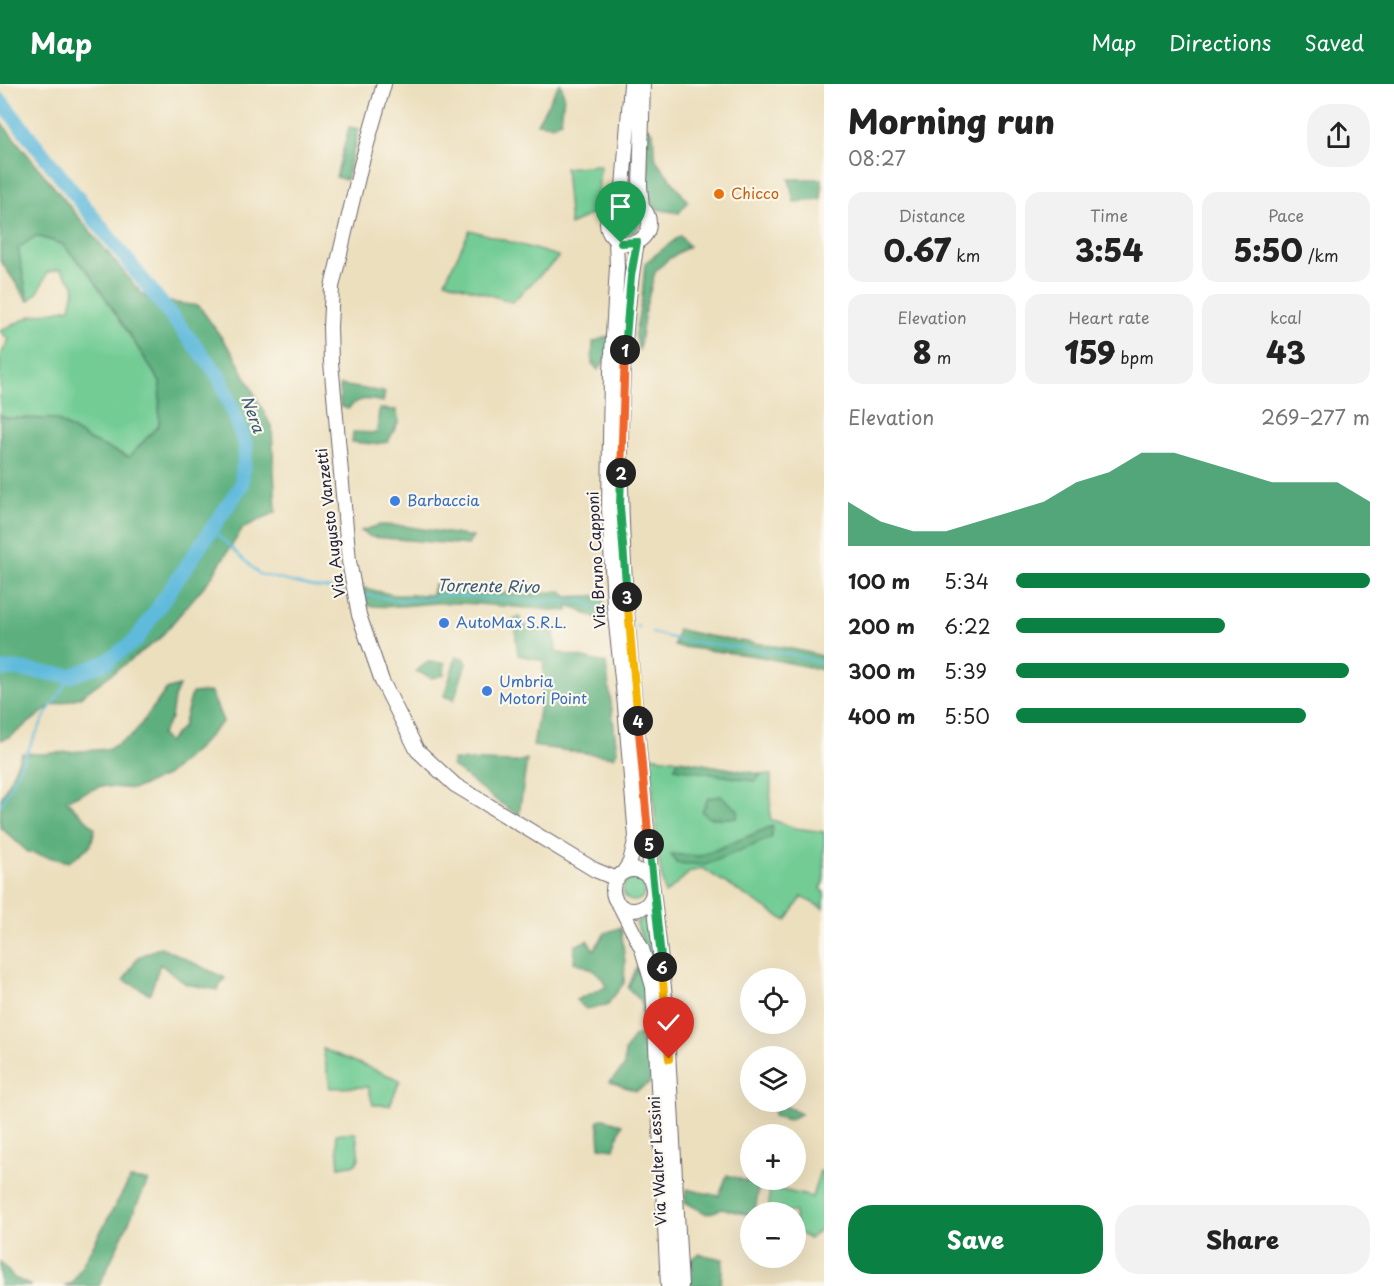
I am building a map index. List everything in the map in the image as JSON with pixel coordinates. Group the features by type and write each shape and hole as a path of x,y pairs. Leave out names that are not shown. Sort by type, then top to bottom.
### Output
{"main road":[{"name":"Via Augusto Vanzetti","path":"384,84 361,165 332,287 330,317 331,362 349,561 359,615 382,681 417,750 455,785 595,870 620,876"},
{"name":"Via Bruno Capponi","path":"620,876 630,862 636,837 626,706 614,606 609,509 611,382 617,267 616,241 609,232 607,221 611,209 617,204 623,187 630,84"},
{"name":"Via Bruno Capponi","path":"643,84 640,186 642,207 648,216 648,230 637,242 631,276 625,348 620,507 653,888"},
{"path":"617,204 630,202 642,207"},
{"path":"616,241 626,244 637,242"},
{"path":"629,870 646,875 653,888 648,903 637,909 625,908 619,904 614,892 620,876 629,870"},
{"name":"Via Walter Lessini","path":"653,888 665,997 681,1286"},
{"name":"Via Walter Lessini","path":"619,904 642,949 653,987 668,1286"}],"green space":[{"path":"561,84 564,95 561,121 553,125 537,123"},
{"path":"0,121 140,292 148,299 199,306 234,355 272,428 276,512 243,528 210,579 159,639 80,697 51,706 10,737 0,740 0,415 6,418 55,419 91,441 129,457 159,425 160,382 90,274 62,244 36,236 18,248 28,301 0,260"},
{"path":"349,127 359,129 346,180 336,177"},
{"path":"647,127 653,133 656,160 688,202 679,213 656,209 648,196"},
{"path":"600,165 597,211 570,225 565,168"},
{"path":"789,179 822,179 821,200 794,202"},
{"path":"628,212 636,215 639,223 636,231 628,234 620,231 617,223 620,215"},
{"path":"470,230 558,256 558,258 512,302 445,281"},
{"path":"36,236 62,244 90,274 160,382 159,425 129,457 91,441 55,419 6,418 0,415 0,356 9,340 0,331 31,316 70,308 75,286 60,269 48,272 38,292 28,301 17,248"},
{"path":"680,236 689,246 667,260 655,272 645,310 639,351 635,334 642,299 645,263"},
{"path":"611,335 607,358 598,370 592,363 593,342"},
{"path":"340,385 385,392 383,402 360,400 348,409 340,406"},
{"path":"379,409 396,410 399,421 388,442 374,444 352,442 353,432 377,433"},
{"path":"380,525 404,526 473,537 468,545 371,537 361,531"},
{"path":"434,585 460,586 467,592 532,594 560,591 568,597 603,595 607,615 599,620 568,605 568,611 455,603 365,605 363,588 394,595 432,595"},
{"path":"519,616 529,628 554,631 556,652 606,663 617,751 614,757 533,746 544,661 518,655 514,619"},
{"path":"678,629 696,634 788,648 824,657 824,670 756,656 674,646"},
{"path":"456,657 464,658 466,663 454,700 444,696"},
{"path":"428,662 445,663 444,675 432,678 416,671"},
{"path":"179,686 174,698 171,718 161,735 168,742 183,726 192,693 211,692 223,721 199,747 166,776 134,789 101,786 66,800 95,828 91,845 69,862 28,852 0,827 1,799 22,753 41,754 109,749 133,735 166,690"},
{"path":"650,756 679,760 675,768 756,781 761,774 771,775 770,819 795,828 824,832 824,883 821,888 824,893 824,909 802,897 786,921 702,868 690,872 665,894 659,862"},
{"path":"527,759 519,815 452,766 452,760 516,762"},
{"path":"679,760 761,774 756,781 674,768"},
{"path":"721,796 738,810 737,818 709,818 702,812 708,798"},
{"path":"773,826 771,838 705,865 676,863 671,854 700,856"},
{"path":"634,879 642,882 645,890 642,898 634,901 626,898 623,890 626,882"},
{"path":"651,916 657,971 653,972 636,922"},
{"path":"621,927 625,962 624,983 607,1005 586,1009 576,1000 606,987 598,973 574,962 575,946 587,940 594,950 605,933"},
{"path":"161,947 225,978 217,990 186,984 160,964 150,994 124,980 138,957"},
{"path":"637,967 648,997 650,1083 636,1091 610,1082 624,1067 625,1051 634,1036 643,1033 641,1001 628,988"},
{"path":"323,1049 400,1080 390,1105 373,1105 368,1087 330,1088"},
{"path":"774,1112 801,1114 788,1120 774,1116"},
{"path":"604,1119 622,1124 614,1149 600,1147 598,1120"},
{"path":"353,1132 356,1134 359,1158 356,1164 339,1167 336,1134"},
{"path":"820,1171 824,1173 824,1226 810,1239 806,1237 806,1202 769,1202 769,1190 782,1190 812,1197"},
{"path":"727,1175 740,1179 740,1190 758,1190 756,1202 740,1202 740,1213 722,1209 707,1214 685,1202 686,1189 719,1196"},
{"path":"130,1179 148,1181 99,1286 64,1286 72,1283"},
{"path":"699,1254 723,1259 721,1286 690,1286 689,1261"},
{"path":"0,1262 14,1278 32,1286 0,1286"}],"waterway":[{"name":"Nera","path":"0,100 219,376 246,446 241,486 136,640 106,662 71,676 14,669 0,670"},
{"name":"Torrente Rivo","path":"212,529 259,574 312,587 343,590"},
{"name":"Torrente Rivo","path":"363,595 399,600 447,595 530,601 580,601 611,614"},
{"name":"Torrente Rivo","path":"652,633 681,640 788,654 824,663"},
{"path":"0,806 46,714 71,676"}],"place":[{"name":"Chicco","path":"719,194"},
{"name":"Barbaccia","path":"395,501"},
{"name":"AutoMax S.R.L.","path":"444,623"},
{"name":"Umbria Motori Point","path":"487,691"}],"route":[{"path":"621,243 637,242 631,276 625,348 620,507 669,1059"}]}
